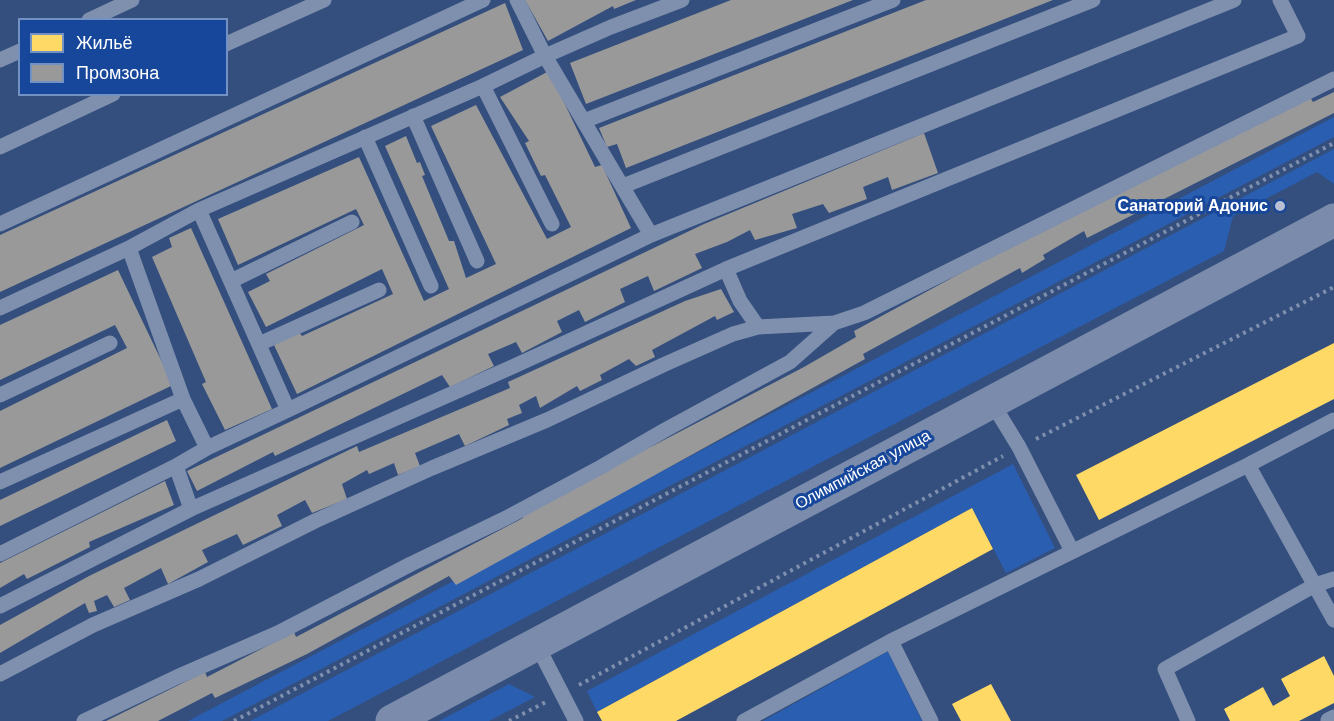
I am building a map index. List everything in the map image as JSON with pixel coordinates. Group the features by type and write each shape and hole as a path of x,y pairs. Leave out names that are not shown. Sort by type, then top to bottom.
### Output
{"main road":[{"name":"Олимпийская улица","path":"392,721 1334,220"}],"lane":[{"path":"93,18 132,0"},
{"path":"228,43 324,0"},
{"path":"0,224 483,0"},
{"path":"517,0 545,56 651,235"},
{"path":"0,308 129,248 199,210 483,86 611,27 682,0"},
{"path":"584,120 893,0"},
{"path":"623,186 1093,0"},
{"path":"0,554 176,466 207,448 651,235 1234,0"},
{"path":"0,606 191,509 512,367 726,269 1298,36 1280,0"},
{"path":"0,60 18,52"},
{"path":"0,674 93,625 200,579 315,521 432,468 547,420 734,334 758,327 834,323 864,313 1334,79"},
{"path":"483,86 552,224"},
{"path":"0,147 109,96"},
{"path":"413,117 477,261"},
{"path":"365,137 431,286"},
{"path":"199,210 288,410"},
{"path":"231,282 352,222"},
{"path":"129,248 183,399 207,448"},
{"path":"726,269 740,301 758,327"},
{"path":"259,344 379,290"},
{"path":"84,721 278,633 517,512 790,362 834,323"},
{"path":"0,395 110,343"},
{"path":"0,482 183,399"},
{"path":"991,401 1019,447 1072,551"},
{"path":"744,721 891,641 1248,465 1334,420"},
{"path":"1248,465 1334,620"},
{"path":"176,466 191,509"},
{"path":"1188,721 1165,669 1316,585 1334,579"},
{"path":"891,641 931,721"},
{"path":"537,645 576,721"}],"path":[{"path":"234,721 1334,143"},
{"path":"509,721 1019,447 1334,287"}],"shaded area":[{"path":"1334,117 1334,137 222,721 188,721"},
{"path":"1334,149 1334,184 1317,172 1233,216 1224,251 328,721 250,721"},
{"path":"1013,464 1055,548 1006,573 972,508 597,712 587,691"},
{"path":"887,652 922,721 763,721"},
{"path":"509,684 535,697 489,721 439,721"}],"building: Жильё":[{"path":"1334,343 1334,399 1099,520 1076,475"},
{"path":"972,508 993,549 676,721 602,721 597,712"},
{"path":"1324,656 1334,676 1334,703 1299,721 1230,721 1224,709 1263,687 1273,706 1290,696 1281,679"},
{"path":"991,684 1011,721 961,721 952,704"}],"building: Промзона":[{"path":"525,0 636,0 614,9 613,6 548,41"},
{"path":"731,0 853,0 586,104 570,63"},
{"path":"926,0 1053,0 626,168 617,144 607,147 599,128"},
{"path":"505,3 523,50 0,292 0,235"},
{"path":"549,71 595,167 602,165 631,228 297,394 274,345 299,332 302,336 393,294 382,269 266,327 248,292 270,281 266,274 364,225 356,209 238,265 218,219 359,157 424,301 449,289 385,146 406,136 417,163 420,162 425,175 422,176 449,241 454,241 466,278 496,264 431,126 476,105 547,239 571,227 545,175 541,176 525,143 529,141 500,97"},
{"path":"1334,92 1334,113 1087,238 1084,231 1043,255 1045,259 1022,273 1020,268 863,354 865,359 456,585 449,576 307,654 215,698 212,693 158,721 106,721 205,672 207,677 294,632 296,637 523,518 522,514 804,367 856,337 854,331 1053,223 1310,97 1313,102"},
{"path":"924,133 938,173 892,190 888,177 863,187 867,199 829,213 823,204 792,214 797,228 755,240 750,230 695,254 702,268 654,291 648,276 620,289 625,302 585,322 579,310 557,321 562,332 522,353 516,342 488,354 494,366 450,387 442,375 275,456 273,452 197,491 187,471 704,224"},
{"path":"191,228 272,409 225,430 202,384 206,382 152,257 172,247 169,238"},
{"path":"118,270 173,385 0,468 0,411 127,348 115,325 0,380 0,325"},
{"path":"721,289 734,312 717,320 715,316 652,350 655,357 636,366 629,359 600,375 602,380 580,391 577,386 540,408 536,396 519,405 522,413 507,419 509,425 465,446 459,434 415,453 420,466 398,475 394,463 369,474 367,470 342,484 347,499 312,513 305,500 277,515 282,526 243,545 237,534 202,550 208,562 168,584 161,568 124,588 130,600 114,607 107,595 94,601 97,611 89,613 85,603 0,653 0,625 89,576 357,446 359,452 510,388 508,382 685,301"},
{"path":"167,420 176,441 0,526 0,500"},
{"path":"165,481 174,505 89,542 90,547 27,579 24,574 0,588 0,563"}],"place":[{"name":"Санаторий Адонис","path":"1280,206"}]}
